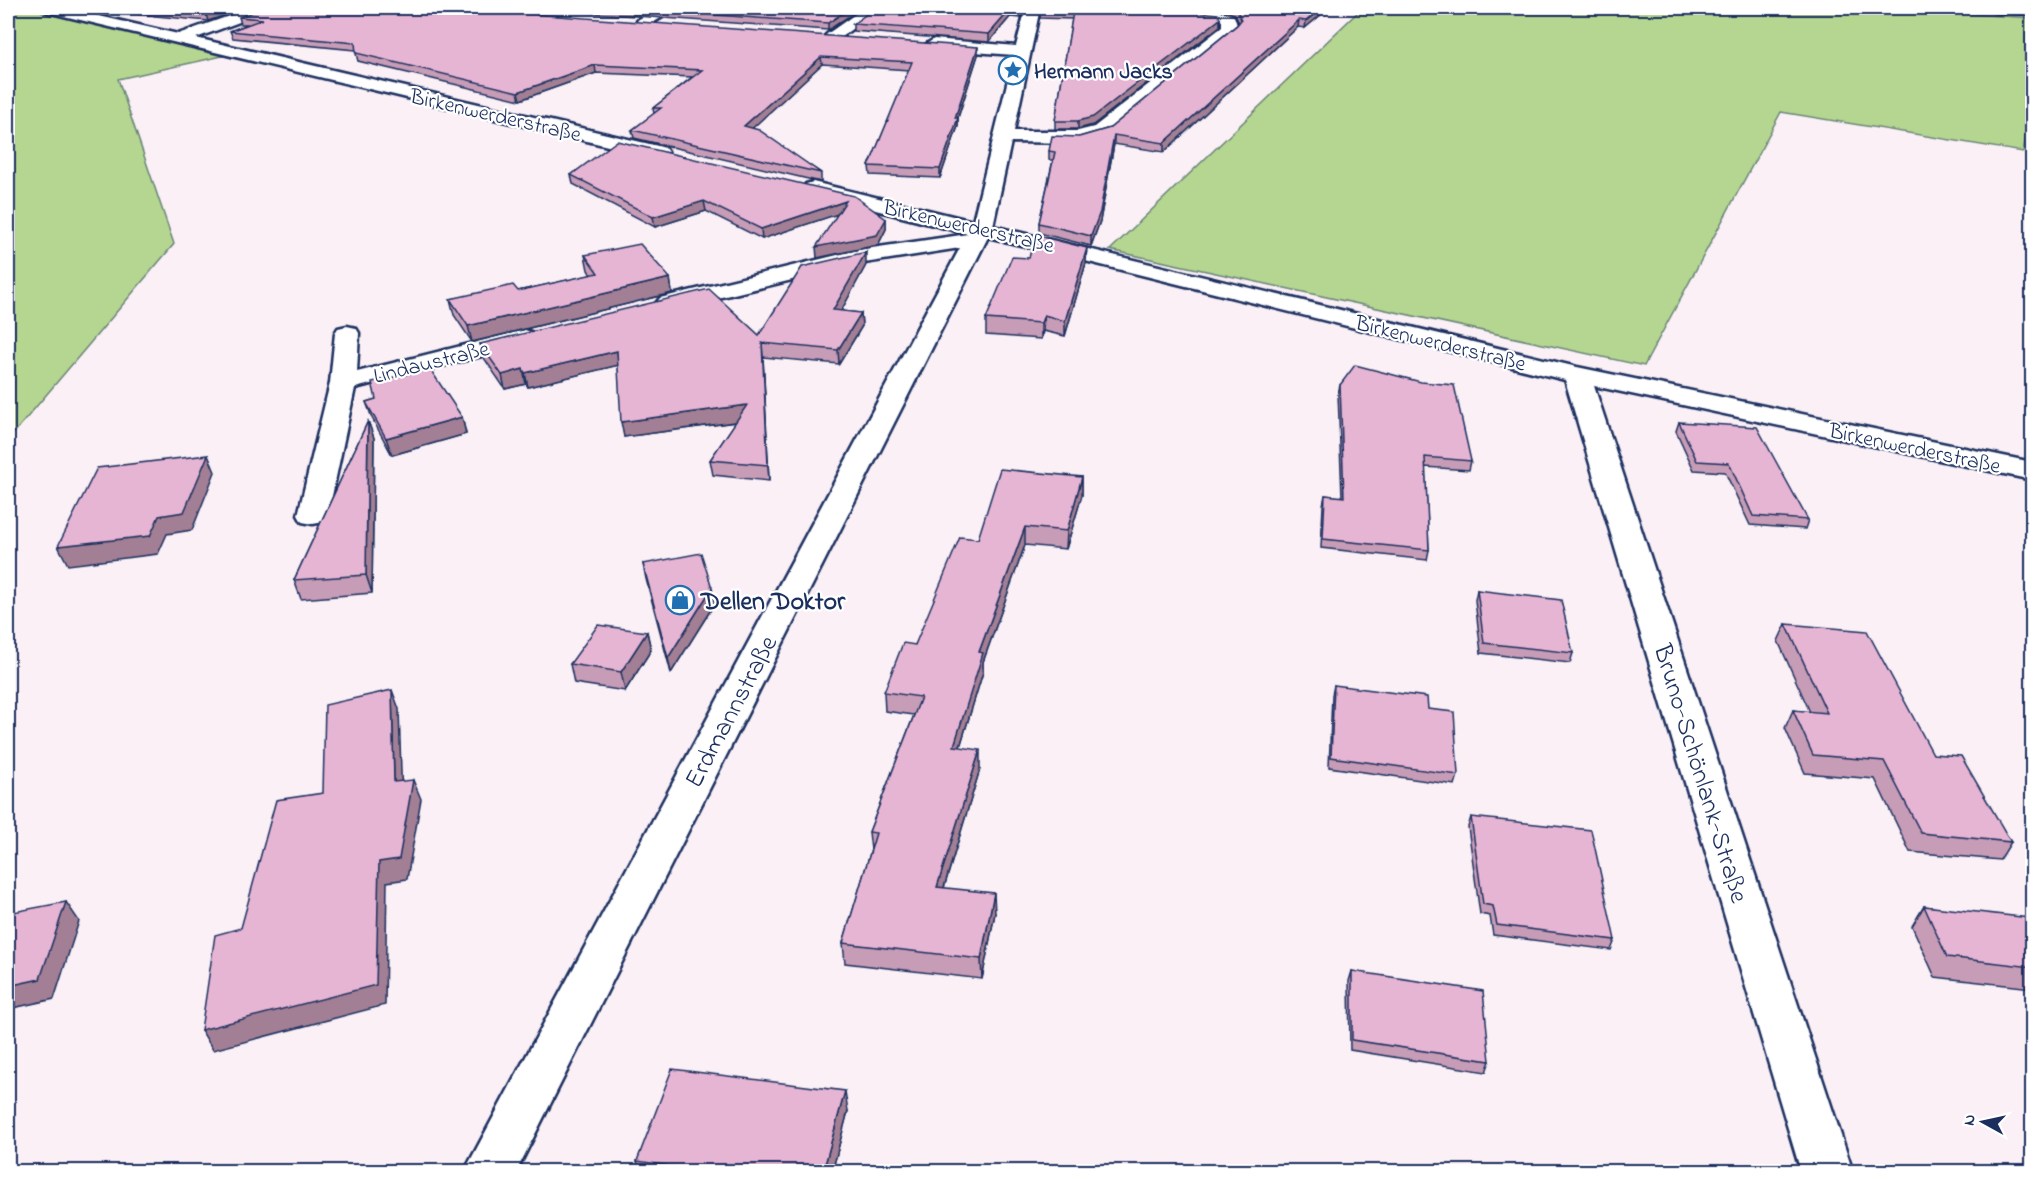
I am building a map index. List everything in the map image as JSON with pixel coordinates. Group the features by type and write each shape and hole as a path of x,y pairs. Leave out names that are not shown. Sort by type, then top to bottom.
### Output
{"street":[{"name":"Birkenwerderstraße","path":"46,8 679,157"},
{"path":"180,39 264,8"},
{"path":"668,24 638,22 671,8"},
{"path":"854,38 826,36 873,8"},
{"name":"Erdmannstraße","path":"489,1172 979,233 1033,8"},
{"path":"1004,136 1078,137 1101,131 1230,28 1229,20 1221,15 1142,8"},
{"path":"1994,8 2032,10"},
{"path":"922,44 1024,51"},
{"name":"Birkenwerderstraße","path":"796,184 979,233 1577,375 2032,471"},
{"path":"640,310 858,256 979,233"},
{"name":"Lindaustraße","path":"343,383 549,332"},
{"name":"Lindaustraße","path":"313,515 343,383 347,333"},
{"name":"Bruno-Schönlank-Straße","path":"1577,375 1827,1172"}],"green space":[{"path":"8,8 36,8 236,53 118,79 174,244 8,440"},
{"path":"1362,8 1880,8 2032,18 2032,105 2023,152 1781,112 1644,366 1110,250"}],"building":[{"path":"134,8 225,8 206,14"},
{"path":"264,8 449,8 978,47 955,118 958,118 940,169 869,166 912,62 821,57 744,126 759,130 821,173 632,130 661,108 653,108 702,70 595,65 518,92 356,53 355,43 230,31 263,19 239,17"},
{"path":"619,8 850,8 828,23"},
{"path":"875,8 1022,8 1021,11 1010,10 989,34 853,24"},
{"path":"1041,8 1150,8 1218,14 1220,19 1093,117 1078,121 1055,121 1073,12 1040,11"},
{"path":"1236,8 1322,8 1306,21 1299,20 1164,143 1114,135 1100,212 1091,236 1039,223 1055,152 1049,151 1052,136 1079,137 1110,128 1237,25 1241,20"},
{"path":"617,141 854,196 886,219 877,235 816,247 846,201 761,229 704,201 653,217 571,175"},
{"path":"1035,235 1087,248 1065,321 1044,315 1041,323 986,319 1012,257 1029,258"},
{"path":"640,244 670,278 468,326 450,299 513,285 518,291 598,273 585,255"},
{"path":"866,252 833,310 861,313 838,350 762,343 768,465 710,460 747,405 621,422 617,351 525,373 523,369 502,375 480,344 709,289 759,335 802,267"},
{"path":"1355,365 1421,382 1454,385 1471,461 1425,457 1429,550 1323,539 1325,495 1344,497 1340,385"},
{"path":"430,369 462,417 386,438 366,402 376,399 372,382"},
{"path":"368,421 366,575 294,580"},
{"path":"1679,422 1757,427 1808,520 1753,516 1729,463 1697,461"},
{"path":"208,455 184,512 159,516 150,536 58,546 97,468"},
{"path":"1000,469 1082,477 1067,531 1025,527 979,652 983,653 954,746 980,750 937,887 994,893 981,959 843,943 876,833 869,832 921,697 884,692 903,643 915,645 960,537 978,539"},
{"path":"701,553 712,588 668,658 643,564"},
{"path":"1477,590 1561,600 1573,653 1484,643"},
{"path":"1786,624 1867,631 1933,754 1961,756 2011,842 1921,833 1884,761 1813,755 1793,710 1827,713"},
{"path":"598,625 647,632 621,672 570,664"},
{"path":"1334,685 1427,697 1428,709 1454,712 1458,775 1331,757"},
{"path":"392,690 394,782 413,780 399,859 379,862 376,985 201,1030 215,935 241,928 276,800 323,793 325,705"},
{"path":"1471,817 1591,830 1615,940 1497,925 1493,906 1483,904"},
{"path":"66,902 40,979 8,986 8,913"},
{"path":"1924,906 2030,918 2032,922 2032,967 1947,957"},
{"path":"1352,971 1483,991 1490,1061 1352,1040"},
{"path":"672,1069 845,1091 823,1172 712,1172 637,1161"}],"place":[{"name":"Hermann Jacks","path":"1013,70"},
{"name":"Dellen Doktor","path":"680,600"}]}
